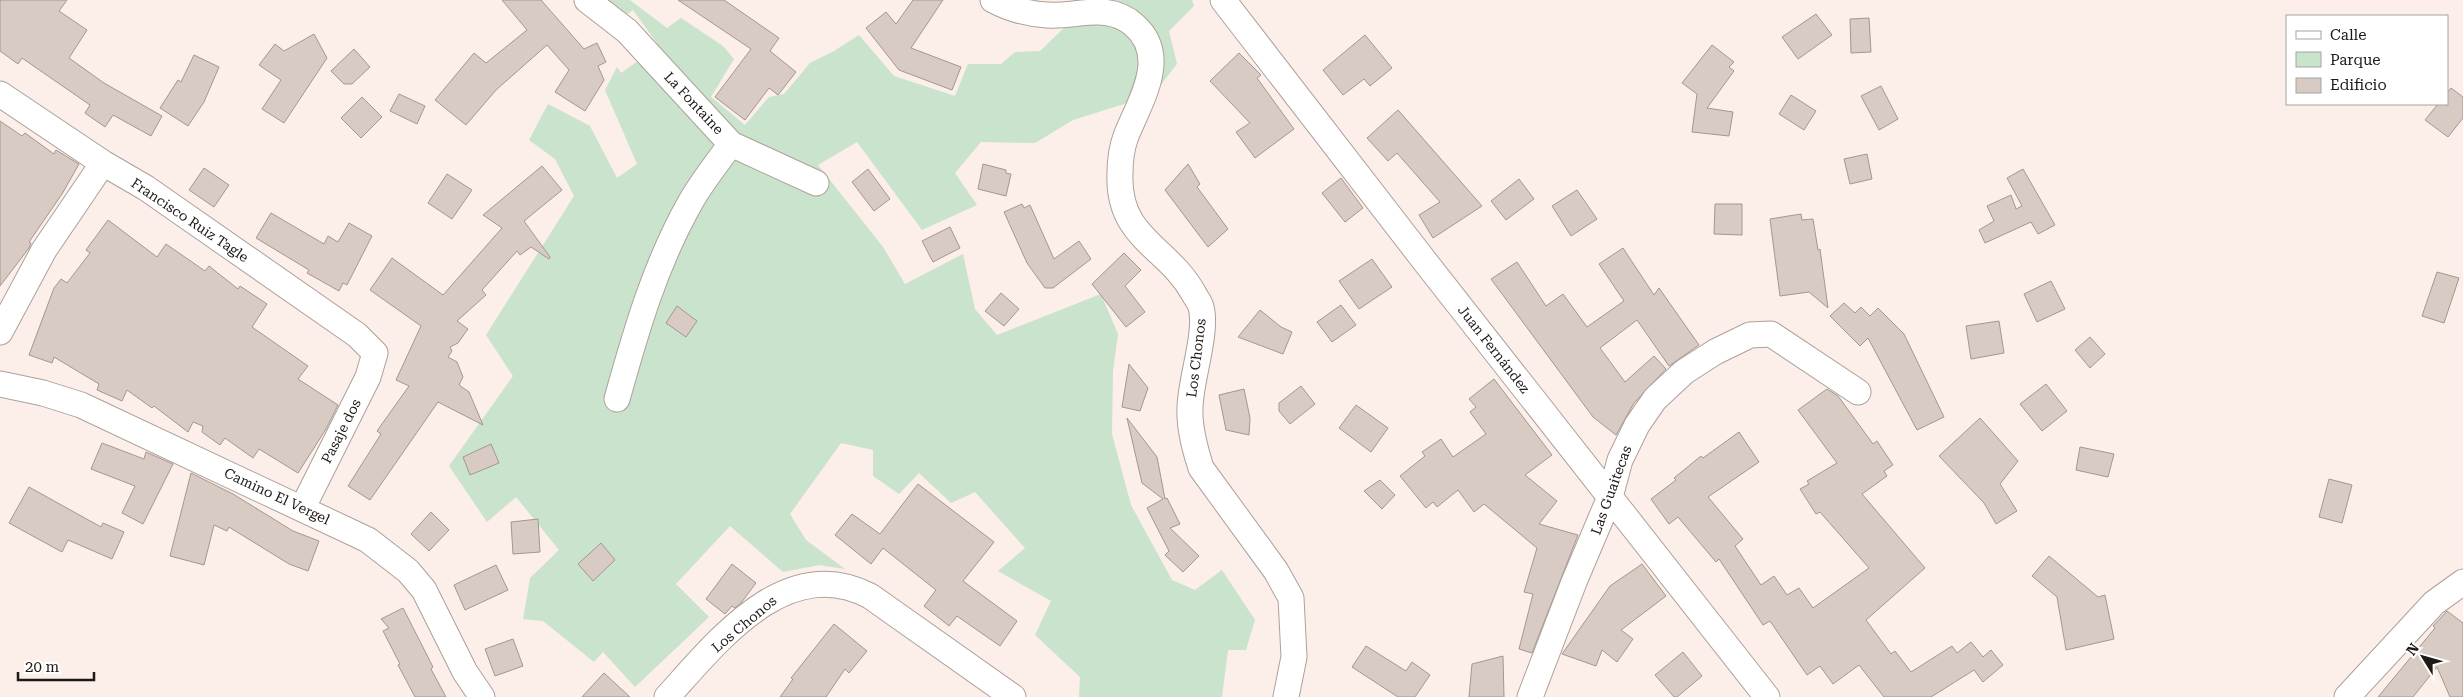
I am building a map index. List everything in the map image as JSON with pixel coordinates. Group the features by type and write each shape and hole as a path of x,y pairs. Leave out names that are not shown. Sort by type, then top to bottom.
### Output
{"street":[{"name":"La Fontaine","path":"587,0 627,31 731,144 816,183"},
{"name":"Los Chonos","path":"993,0 1015,10 1048,15 1105,11 1121,15 1136,26 1146,40 1152,56 1149,82 1126,137 1121,159 1121,197 1127,216 1142,238 1188,282 1201,307 1201,335 1190,409 1195,448 1201,468 1276,571 1291,598 1294,657 1286,697"},
{"name":"Juan Fernández","path":"1235,6 1429,267 1767,697"},
{"name":"Francisco Ruiz Tagle","path":"0,94 103,163 146,188 357,335 375,353"},
{"path":"618,399 638,322 654,277 690,202 731,144"},
{"path":"0,332 44,250 103,163"},
{"name":"Las Guaitecas","path":"1530,697 1574,582 1610,497 1620,460 1636,425 1655,398 1684,372 1715,352 1750,335 1771,334 1858,392"},
{"name":"Pasaje dos","path":"303,508 368,377 375,353"},
{"name":"Camino El Vergel","path":"0,384 43,393 81,405 368,540 408,571 424,590 465,672 482,697"},
{"name":"Los Chonos","path":"667,697 717,644 763,604 798,586 828,582 853,587 877,600 1013,697"},
{"path":"2347,697 2434,603 2463,582"}],"green space":[{"path":"587,0 630,0 667,28 681,18 723,46 734,59 711,97 745,125 769,97 784,94 810,63 859,35 894,76 955,96 968,64 1001,64 1015,52 1040,51 1064,28 1093,7 1107,0 1192,0 1194,6 1169,31 1177,64 1153,95 1073,120 1035,143 981,142 955,173 977,205 922,230 857,142 818,165 883,247 905,284 963,254 975,309 997,335 1101,294 1118,334 1113,371 1112,434 1131,505 1172,580 1195,590 1222,570 1255,620 1246,650 1228,650 1222,697 1079,697 1080,677 1035,635 1051,601 998,571 1025,548 975,492 951,503 919,473 899,494 873,476 873,450 841,443 790,514 806,540 845,569 819,565 783,572 730,526 676,584 709,617 635,687 603,652 594,662 543,621 523,619 530,578 559,550 516,497 487,522 449,466 513,376 486,335 574,196 555,159 529,140 548,104 590,126 617,178 637,164 605,90 617,67 621,73 659,46 633,10 607,29"}],"building":[{"path":"0,0 67,0 59,11 87,30 69,58 104,83 162,116 151,136 113,115 105,127 85,113 90,105 22,58 18,64 0,51"},
{"path":"502,0 541,0 584,49 597,43 606,62 598,66 604,80 585,111 555,92 569,70 547,45 496,90 466,125 435,100 474,53 486,63 527,30"},
{"path":"678,0 724,0 779,38 770,51 796,72 778,95 769,88 745,120 715,97 751,49"},
{"path":"913,0 943,0 911,48 961,67 952,90 899,70 866,28 886,12 896,24"},
{"path":"1816,14 1832,35 1798,59 1782,37"},
{"path":"1869,18 1871,52 1851,53 1850,19"},
{"path":"314,34 327,58 284,123 262,109 281,80 259,65 275,44 284,51"},
{"path":"1365,35 1392,68 1370,86 1364,79 1343,95 1323,70"},
{"path":"1712,45 1734,62 1729,67 1734,71 1707,108 1733,112 1729,136 1692,132 1697,94 1682,83"},
{"path":"354,49 370,67 352,84 344,84 331,71"},
{"path":"1239,53 1261,75 1257,78 1294,129 1255,158 1236,132 1250,123 1210,81"},
{"path":"194,55 219,67 204,102 188,126 160,108 178,80 181,82"},
{"path":"1881,86 1898,119 1879,130 1861,96"},
{"path":"2451,88 2463,97 2463,118 2448,137 2425,120 2437,105 2448,105 2448,92"},
{"path":"399,94 425,106 417,124 390,111"},
{"path":"1791,95 1816,111 1804,130 1779,114"},
{"path":"362,97 382,117 361,138 341,118"},
{"path":"1398,110 1482,206 1433,238 1419,215 1440,202 1397,153 1388,161 1367,138"},
{"path":"0,121 22,136 25,133 54,154 56,150 79,164 62,194 29,242 31,243 29,248 0,286"},
{"path":"1867,154 1872,179 1850,184 1844,159"},
{"path":"983,164 1006,170 1006,173 1011,174 1006,196 978,189"},
{"path":"1188,164 1200,184 1197,187 1228,229 1208,247 1165,190"},
{"path":"542,166 562,190 524,221 550,257 549,259 531,247 520,255 517,251 482,290 486,295 457,321 468,329 458,343 450,347 452,351 448,357 457,362 463,377 459,385 469,392 483,425 438,402 370,500 348,486 381,434 377,431 409,386 396,380 421,326 370,290 392,258 443,295 502,228 483,215"},
{"path":"204,168 229,185 214,207 189,190"},
{"path":"868,169 890,199 874,211 852,182"},
{"path":"2023,169 2055,225 2038,234 2031,222 1985,243 1979,230 1994,221 1987,206 2011,195 2016,209 2022,206 2007,178"},
{"path":"447,174 472,190 452,219 428,203"},
{"path":"1341,178 1363,208 1345,222 1322,193"},
{"path":"1519,179 1534,199 1506,220 1491,201"},
{"path":"1577,190 1597,219 1571,236 1552,206"},
{"path":"1022,204 1024,208 1030,205 1054,259 1079,241 1091,259 1053,288 1045,288 1027,263 1004,212"},
{"path":"1715,204 1742,204 1742,235 1714,234"},
{"path":"271,213 324,244 328,236 338,242 349,223 372,236 347,285 343,283 339,291 307,273 309,270 256,238"},
{"path":"1801,214 1802,220 1813,219 1818,250 1820,249 1828,308 1809,292 1780,296 1770,219"},
{"path":"108,220 157,257 166,244 205,271 209,266 238,289 240,286 267,304 252,327 308,366 298,379 338,405 326,429 298,473 259,449 253,458 225,438 220,445 202,432 203,426 193,422 188,432 154,406 152,408 127,390 122,401 97,390 99,384 54,357 52,363 29,355 54,288 61,279 67,283 90,253 86,250"},
{"path":"950,227 960,248 933,262 922,241"},
{"path":"1623,248 1654,295 1659,288 1699,345 1669,366 1637,320 1600,348 1625,382 1654,356 1666,369 1634,403 1616,435 1593,417 1491,279 1517,262 1546,306 1563,294 1587,327 1624,301 1599,264"},
{"path":"1124,253 1141,270 1125,286 1145,312 1126,327 1092,284"},
{"path":"1372,259 1392,287 1359,309 1339,281"},
{"path":"2437,272 2459,278 2444,323 2422,316"},
{"path":"2051,281 2065,309 2037,322 2024,294"},
{"path":"1001,293 1019,309 1004,326 985,311"},
{"path":"1844,303 1855,313 1861,307 1870,316 1878,308 1904,334 1944,417 1917,430 1868,338 1860,346 1830,316"},
{"path":"1341,305 1356,325 1332,342 1317,322"},
{"path":"677,306 697,321 686,337 666,323"},
{"path":"1260,310 1281,327 1292,332 1283,354 1238,337"},
{"path":"1999,321 2004,353 1971,359 1966,326"},
{"path":"2090,337 2105,354 2090,368 2075,350"},
{"path":"1129,364 1148,388 1140,411 1122,407"},
{"path":"1494,379 1552,455 1525,475 1557,501 1539,524 1578,535 1532,653 1519,649 1533,594 1524,592 1537,548 1484,504 1474,512 1458,490 1437,507 1433,502 1426,508 1400,476 1425,456 1422,452 1441,439 1453,457 1486,434 1470,412 1476,407 1469,399"},
{"path":"2046,384 2067,411 2042,431 2020,404"},
{"path":"1301,386 1315,404 1290,424 1279,411 1279,403"},
{"path":"1244,389 1250,418 1249,435 1226,430 1219,395"},
{"path":"1827,389 1838,396 1873,444 1877,441 1893,465 1884,471 1887,476 1862,494 1925,568 1866,620 1891,654 1895,651 1911,672 1952,646 1957,653 1971,642 1983,657 1991,650 2003,665 1983,682 1974,670 1931,697 1884,697 1859,665 1833,684 1820,666 1807,675 1770,621 1763,625 1719,559 1716,562 1678,517 1669,524 1651,499 1676,480 1674,478 1701,456 1703,458 1739,432 1759,462 1708,497 1743,539 1735,546 1761,585 1774,576 1787,595 1799,588 1813,608 1869,568 1820,512 1816,514 1800,489 1809,484 1807,481 1837,463 1798,410"},
{"path":"1356,405 1388,428 1371,452 1339,428"},
{"path":"1127,418 1157,457 1165,499 1167,498 1180,524 1170,528 1199,556 1183,572 1165,555 1169,551 1147,508 1163,499 1142,483"},
{"path":"1980,418 2018,461 2000,484 2017,511 1996,524 1984,503 1939,456"},
{"path":"102,443 144,459 146,452 173,464 143,524 122,513 135,486 91,469"},
{"path":"491,444 499,463 470,475 463,457"},
{"path":"2080,447 2114,454 2108,477 2076,470"},
{"path":"191,473 233,494 293,531 319,541 308,571 289,564 229,527 227,531 214,525 204,565 170,556"},
{"path":"2329,479 2352,485 2342,523 2319,517"},
{"path":"1380,480 1395,495 1382,509 1364,491"},
{"path":"918,484 994,542 963,581 1017,621 1000,646 957,616 949,626 924,606 936,590 883,548 871,564 835,535 852,514 880,534"},
{"path":"29,487 101,527 103,523 124,532 112,559 68,540 62,552 9,523"},
{"path":"431,512 449,530 429,551 411,534"},
{"path":"538,519 540,552 513,554 511,522"},
{"path":"601,543 615,560 593,581 578,564"},
{"path":"2049,556 2098,597 2105,595 2114,639 2066,650 2057,597 2032,576"},
{"path":"732,564 756,583 741,603 735,608 732,606 725,614 706,599"},
{"path":"1642,564 1666,596 1621,630 1633,639 1617,662 1602,650 1596,666 1562,654 1610,586"},
{"path":"496,565 508,590 465,610 454,585"},
{"path":"403,608 446,697 415,697 398,665 400,664 383,631 389,628 381,619"},
{"path":"2447,611 2463,623 2463,697 2450,697 2437,667 2413,697 2378,697 2435,628 2433,626"},
{"path":"834,624 867,651 849,673 845,669 826,697 780,697 793,679 791,678"},
{"path":"513,639 523,666 495,676 485,649"},
{"path":"1366,646 1406,671 1412,662 1430,675 1415,697 1398,697 1352,667"},
{"path":"1683,652 1702,676 1677,697 1674,697 1655,675"},
{"path":"1503,656 1504,697 1469,697 1472,664"},
{"path":"604,673 630,697 582,697"}]}
